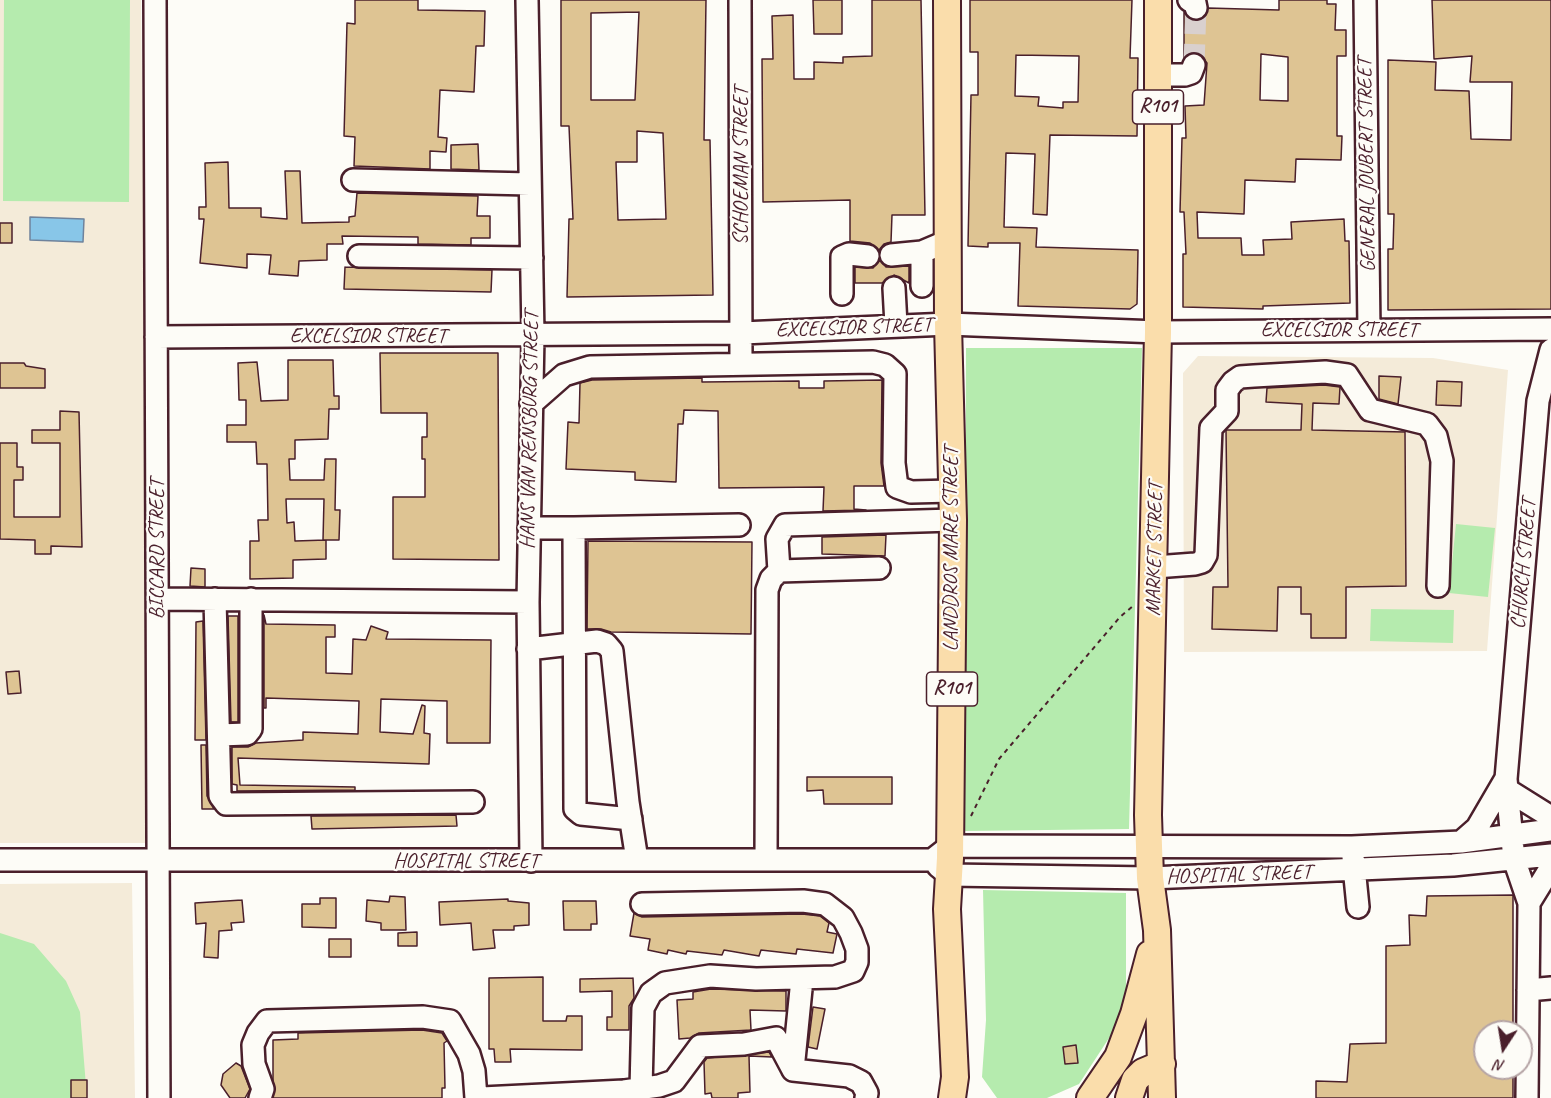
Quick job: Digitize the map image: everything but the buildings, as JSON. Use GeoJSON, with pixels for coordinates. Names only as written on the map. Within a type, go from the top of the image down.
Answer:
{"type":"FeatureCollection","features":[{"type":"Feature","properties":{"kind":"main road","name":"LANDDROS MARE STREET"},"geometry":{"type":"LineString","coordinates":[[947,0],[948,324],[953,520],[944,861],[957,1091]]}},
{"type":"Feature","properties":{"kind":"main road","name":"MARKET STREET"},"geometry":{"type":"LineString","coordinates":[[1158,0],[1158,332],[1149,846],[1150,878],[1157,930],[1162,1098]]}},
{"type":"Feature","properties":{"kind":"main road","name":"R101"},"geometry":{"type":"LineString","coordinates":[[1090,1098],[1118,1057],[1134,1014],[1157,930]]}},
{"type":"Feature","properties":{"kind":"main road"},"geometry":{"type":"LineString","coordinates":[[1129,1098],[1135,1080],[1143,1072],[1162,1064]]}},
{"type":"Feature","properties":{"kind":"street","name":"BICCARD STREET"},"geometry":{"type":"LineString","coordinates":[[155,0],[159,1098]]}},
{"type":"Feature","properties":{"kind":"street","name":"HANS VAN RENSBURG STREET"},"geometry":{"type":"LineString","coordinates":[[527,0],[533,335],[528,602],[531,861]]}},
{"type":"Feature","properties":{"kind":"street","name":"SCHOEMAN STREET"},"geometry":{"type":"LineString","coordinates":[[740,0],[741,363]]}},
{"type":"Feature","properties":{"kind":"street","name":"GENERAL JOUBERT STREET"},"geometry":{"type":"LineString","coordinates":[[1365,0],[1369,330]]}},
{"type":"Feature","properties":{"kind":"street"},"geometry":{"type":"LineString","coordinates":[[1158,75],[1185,75],[1191,73],[1194,65]]}},
{"type":"Feature","properties":{"kind":"street"},"geometry":{"type":"LineString","coordinates":[[353,180],[530,184]]}},
{"type":"Feature","properties":{"kind":"street"},"geometry":{"type":"LineString","coordinates":[[891,255],[922,252],[948,241]]}},
{"type":"Feature","properties":{"kind":"street"},"geometry":{"type":"LineString","coordinates":[[922,252],[922,286]]}},
{"type":"Feature","properties":{"kind":"street"},"geometry":{"type":"LineString","coordinates":[[842,294],[842,257],[849,254],[868,256]]}},
{"type":"Feature","properties":{"kind":"street"},"geometry":{"type":"LineString","coordinates":[[359,256],[532,258]]}},
{"type":"Feature","properties":{"kind":"street"},"geometry":{"type":"LineString","coordinates":[[894,288],[896,325]]}},
{"type":"Feature","properties":{"kind":"street","name":"EXCELSIOR STREET"},"geometry":{"type":"LineString","coordinates":[[156,337],[742,333],[948,324],[1158,332],[1551,329]]}},
{"type":"Feature","properties":{"kind":"street","name":"CHURCH STREET"},"geometry":{"type":"LineString","coordinates":[[1527,1098],[1529,903],[1514,860],[1506,784],[1538,401],[1551,350]]}},
{"type":"Feature","properties":{"kind":"street"},"geometry":{"type":"LineString","coordinates":[[531,404],[564,375],[590,367],[873,362],[894,370],[894,474],[897,487],[911,492],[951,491]]}},
{"type":"Feature","properties":{"kind":"street"},"geometry":{"type":"LineString","coordinates":[[1154,578],[1202,562],[1206,555],[1211,428],[1227,411],[1227,390],[1233,382],[1240,377],[1325,372],[1347,375],[1370,410],[1427,424],[1436,436],[1442,461],[1438,586]]}},
{"type":"Feature","properties":{"kind":"street"},"geometry":{"type":"LineString","coordinates":[[779,571],[777,539],[786,525],[953,520]]}},
{"type":"Feature","properties":{"kind":"street"},"geometry":{"type":"LineString","coordinates":[[529,528],[739,525]]}},
{"type":"Feature","properties":{"kind":"street"},"geometry":{"type":"LineString","coordinates":[[574,528],[575,809],[581,814],[631,819]]}},
{"type":"Feature","properties":{"kind":"street"},"geometry":{"type":"LineString","coordinates":[[766,860],[767,591],[771,579],[779,571],[879,568]]}},
{"type":"Feature","properties":{"kind":"street"},"geometry":{"type":"LineString","coordinates":[[158,599],[528,602]]}},
{"type":"Feature","properties":{"kind":"street"},"geometry":{"type":"LineString","coordinates":[[215,599],[220,796],[226,804],[473,802]]}},
{"type":"Feature","properties":{"kind":"street"},"geometry":{"type":"LineString","coordinates":[[219,735],[247,734],[251,729],[250,599]]}},
{"type":"Feature","properties":{"kind":"street"},"geometry":{"type":"LineString","coordinates":[[528,649],[597,641],[606,644],[612,651],[631,819],[638,860]]}},
{"type":"Feature","properties":{"kind":"street"},"geometry":{"type":"LineString","coordinates":[[1506,784],[1551,817]]}},
{"type":"Feature","properties":{"kind":"street","name":"CHURCH STREET"},"geometry":{"type":"LineString","coordinates":[[1461,842],[1477,828],[1506,784]]}},
{"type":"Feature","properties":{"kind":"street","name":"HOSPITAL STREET"},"geometry":{"type":"LineString","coordinates":[[944,861],[1149,846],[1352,847],[1461,842],[1551,830]]}},
{"type":"Feature","properties":{"kind":"street"},"geometry":{"type":"LineString","coordinates":[[1352,847],[1358,907]]}},
{"type":"Feature","properties":{"kind":"street","name":"HOSPITAL STREET"},"geometry":{"type":"LineString","coordinates":[[0,860],[944,861],[1150,878],[1354,871],[1514,860],[1551,855]]}},
{"type":"Feature","properties":{"kind":"street"},"geometry":{"type":"LineString","coordinates":[[1529,903],[1551,867]]}},
{"type":"Feature","properties":{"kind":"street"},"geometry":{"type":"LineString","coordinates":[[641,1089],[643,1008],[651,993],[665,983],[710,976],[802,979],[835,977],[853,971],[857,962],[857,949],[843,918],[825,904],[802,901],[642,904]]}},
{"type":"Feature","properties":{"kind":"street"},"geometry":{"type":"LineString","coordinates":[[793,1070],[802,979]]}},
{"type":"Feature","properties":{"kind":"street"},"geometry":{"type":"LineString","coordinates":[[1528,990],[1551,988]]}},
{"type":"Feature","properties":{"kind":"street"},"geometry":{"type":"LineString","coordinates":[[260,1098],[263,1089],[254,1064],[253,1045],[267,1021],[423,1017],[450,1021],[471,1062],[476,1098]]}},
{"type":"Feature","properties":{"kind":"street"},"geometry":{"type":"LineString","coordinates":[[482,1098],[641,1089],[674,1081],[700,1046],[744,1044],[776,1038],[793,1070]]}},
{"type":"Feature","properties":{"kind":"street"},"geometry":{"type":"LineString","coordinates":[[793,1070],[849,1076],[861,1082],[867,1093],[866,1098]]}},
{"type":"Feature","properties":{"kind":"path"},"geometry":{"type":"LineString","coordinates":[[969,820],[999,759],[1154,578]]}},
{"type":"Feature","properties":{"kind":"shaded area"},"geometry":{"type":"Polygon","coordinates":[[[0,0],[141,0],[151,843],[0,843],[0,0]]]}},
{"type":"Feature","properties":{"kind":"shaded area"},"geometry":{"type":"Polygon","coordinates":[[[1198,356],[1433,358],[1508,370],[1487,651],[1184,652],[1183,373],[1198,356]]]}},
{"type":"Feature","properties":{"kind":"shaded area"},"geometry":{"type":"Polygon","coordinates":[[[132,883],[135,1098],[0,1098],[0,884],[132,883]]]}},
{"type":"Feature","properties":{"kind":"green space"},"geometry":{"type":"Polygon","coordinates":[[[4,0],[130,0],[129,202],[3,201],[4,0]]]}},
{"type":"Feature","properties":{"kind":"green space"},"geometry":{"type":"Polygon","coordinates":[[[966,348],[1142,348],[1129,829],[965,831],[966,348]]]}},
{"type":"Feature","properties":{"kind":"green space"},"geometry":{"type":"Polygon","coordinates":[[[1456,524],[1495,528],[1488,597],[1449,593],[1456,524]]]}},
{"type":"Feature","properties":{"kind":"green space"},"geometry":{"type":"Polygon","coordinates":[[[1371,609],[1454,610],[1453,643],[1370,641],[1371,609]]]}},
{"type":"Feature","properties":{"kind":"green space"},"geometry":{"type":"Polygon","coordinates":[[[983,890],[1126,893],[1126,1012],[1079,1084],[1047,1098],[997,1098],[982,1077],[986,1020],[983,890]]]}},
{"type":"Feature","properties":{"kind":"green space"},"geometry":{"type":"Polygon","coordinates":[[[0,933],[34,944],[66,981],[80,1012],[87,1098],[0,1098],[0,933]]]}},
{"type":"Feature","properties":{"kind":"water"},"geometry":{"type":"Polygon","coordinates":[[[30,217],[84,219],[83,242],[30,240],[30,217]]]}},
{"type":"Feature","properties":{"kind":"tunnel"},"geometry":{"type":"LineString","coordinates":[[1194,65],[1196,8]]}}]}
